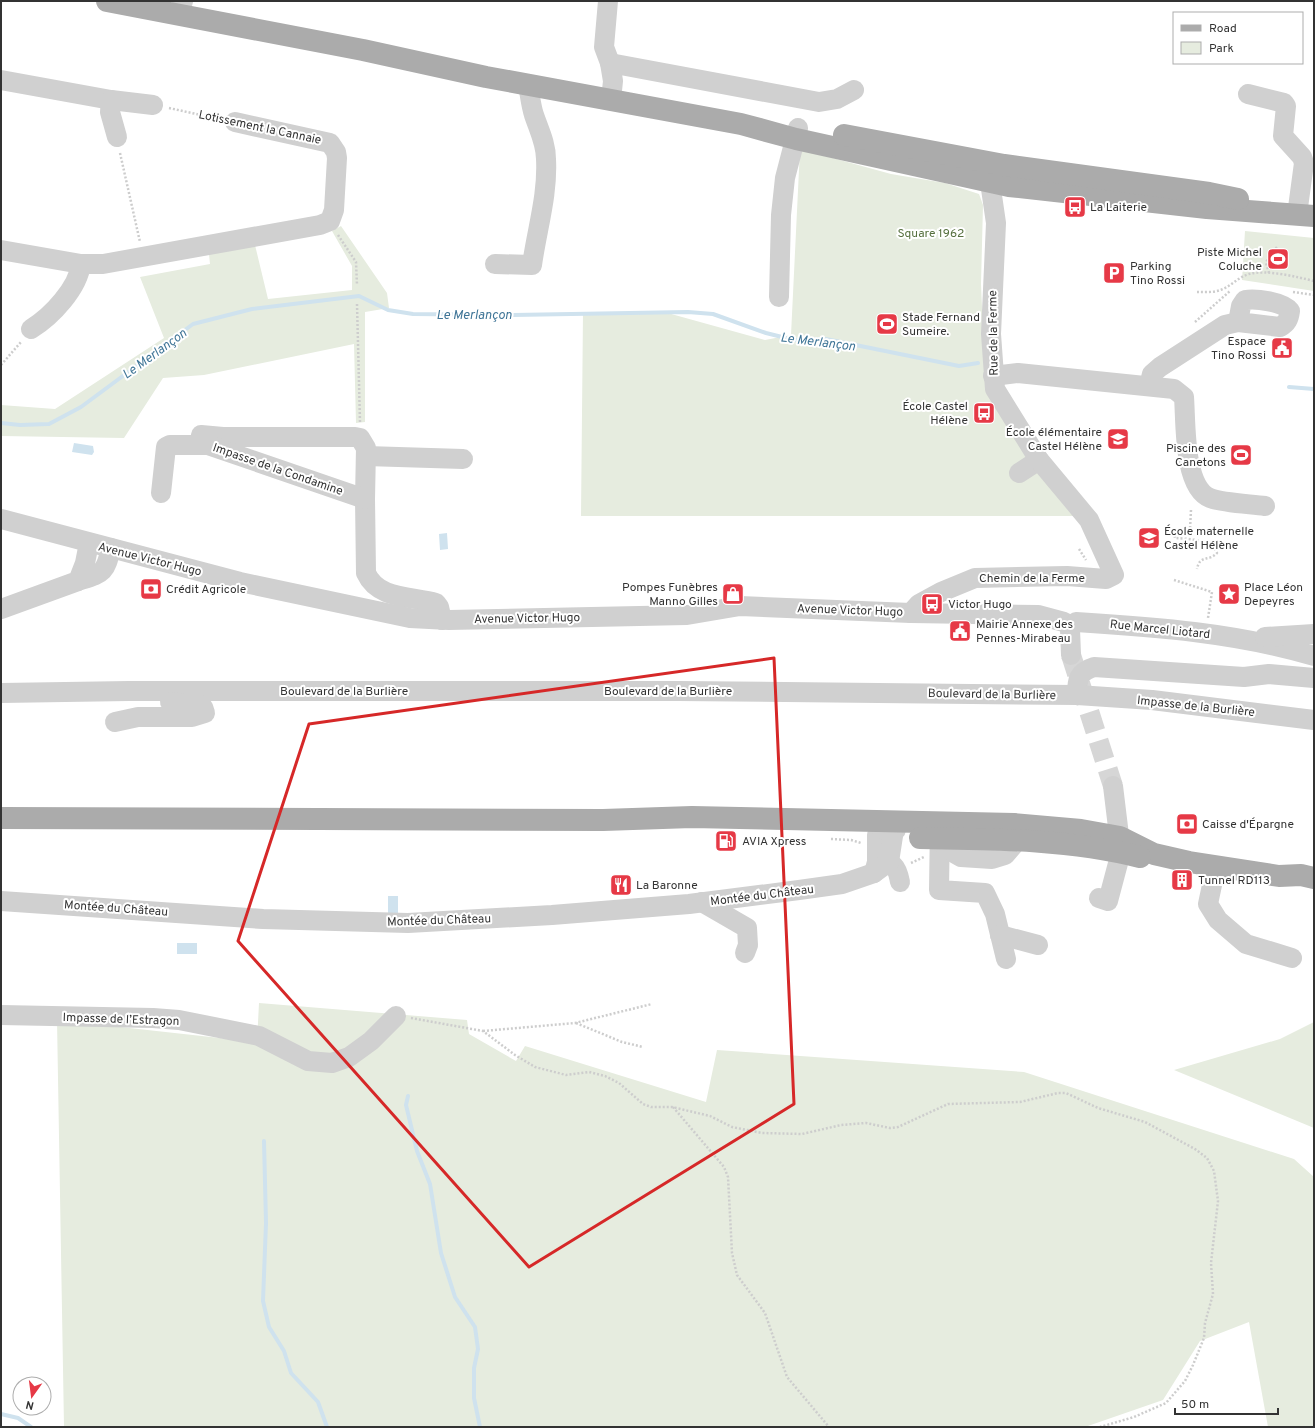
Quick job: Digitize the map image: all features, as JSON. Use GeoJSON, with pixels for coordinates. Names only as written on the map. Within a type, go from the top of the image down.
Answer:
{"type":"FeatureCollection","features":[{"type":"Feature","properties":{"kind":"main road"},"geometry":{"type":"LineString","coordinates":[[107,1],[181,8],[363,50],[528,85],[741,124],[1004,165],[1209,193],[1306,214]]}},
{"type":"Feature","properties":{"kind":"main road"},"geometry":{"type":"LineString","coordinates":[[797,133],[1000,184],[1206,208],[1306,214]]}},
{"type":"Feature","properties":{"kind":"main road"},"geometry":{"type":"LineString","coordinates":[[1,818],[603,820],[692,817],[883,852],[1014,824],[1081,830],[1120,844],[1164,857],[1215,869],[1310,881]]}},
{"type":"Feature","properties":{"kind":"main road"},"geometry":{"type":"LineString","coordinates":[[603,820],[822,832],[883,852]]}},
{"type":"Feature","properties":{"kind":"main road"},"geometry":{"type":"LineString","coordinates":[[883,852],[916,823],[937,840],[1017,841],[1063,844],[1080,840],[1120,844]]}},
{"type":"Feature","properties":{"kind":"street"},"geometry":{"type":"LineString","coordinates":[[608,1],[604,47],[610,63],[613,81],[610,100]]}},
{"type":"Feature","properties":{"kind":"street"},"geometry":{"type":"LineString","coordinates":[[610,63],[819,102],[837,99],[854,90]]}},
{"type":"Feature","properties":{"kind":"street"},"geometry":{"type":"LineString","coordinates":[[1,80],[111,100],[153,105]]}},
{"type":"Feature","properties":{"kind":"street"},"geometry":{"type":"LineString","coordinates":[[494,264],[532,265],[544,207],[546,159],[544,139],[533,114],[528,85]]}},
{"type":"Feature","properties":{"kind":"street"},"geometry":{"type":"LineString","coordinates":[[1248,94],[1284,103],[1286,106],[1283,136],[1302,157],[1304,163],[1306,214]]}},
{"type":"Feature","properties":{"kind":"street"},"geometry":{"type":"LineString","coordinates":[[111,100],[110,112],[117,137]]}},
{"type":"Feature","properties":{"kind":"street","name":"Lotissement la Cannaie"},"geometry":{"type":"LineString","coordinates":[[235,122],[330,143],[336,152],[337,158],[334,210],[330,221]]}},
{"type":"Feature","properties":{"kind":"street"},"geometry":{"type":"LineString","coordinates":[[779,297],[781,215],[785,178],[797,133]]}},
{"type":"Feature","properties":{"kind":"street"},"geometry":{"type":"LineString","coordinates":[[1000,184],[1004,165]]}},
{"type":"Feature","properties":{"kind":"street","name":"Rue de la Ferme"},"geometry":{"type":"LineString","coordinates":[[1000,184],[996,223],[991,334],[995,389],[1039,460],[1089,520],[1114,575]]}},
{"type":"Feature","properties":{"kind":"street"},"geometry":{"type":"LineString","coordinates":[[1,250],[81,264],[102,264],[143,258],[320,225],[330,221]]}},
{"type":"Feature","properties":{"kind":"street"},"geometry":{"type":"LineString","coordinates":[[32,329],[49,316],[74,286],[80,274],[81,264]]}},
{"type":"Feature","properties":{"kind":"street"},"geometry":{"type":"LineString","coordinates":[[1149,386],[1152,374],[1160,367],[1225,325],[1238,322]]}},
{"type":"Feature","properties":{"kind":"street"},"geometry":{"type":"LineString","coordinates":[[993,376],[1018,373],[1174,389],[1184,397],[1190,472],[1194,482],[1205,496],[1211,499],[1265,506]]}},
{"type":"Feature","properties":{"kind":"street"},"geometry":{"type":"LineString","coordinates":[[201,435],[363,447],[463,459]]}},
{"type":"Feature","properties":{"kind":"street","name":"Impasse de la Condamine"},"geometry":{"type":"LineString","coordinates":[[161,494],[166,447],[170,445],[208,445],[364,499]]}},
{"type":"Feature","properties":{"kind":"street"},"geometry":{"type":"LineString","coordinates":[[363,447],[366,573],[368,578],[376,587],[387,593],[436,603],[440,607],[442,620]]}},
{"type":"Feature","properties":{"kind":"street"},"geometry":{"type":"LineString","coordinates":[[1019,473],[1039,460]]}},
{"type":"Feature","properties":{"kind":"street","name":"Avenue Victor Hugo"},"geometry":{"type":"LineString","coordinates":[[1,519],[240,582],[410,618],[442,620],[687,615],[740,606],[911,613],[1038,615],[1070,624]]}},
{"type":"Feature","properties":{"kind":"street"},"geometry":{"type":"LineString","coordinates":[[78,581],[85,563],[89,543]]}},
{"type":"Feature","properties":{"kind":"street"},"geometry":{"type":"LineString","coordinates":[[1,609],[97,575],[107,567],[111,548]]}},
{"type":"Feature","properties":{"kind":"street","name":"Chemin de la Ferme"},"geometry":{"type":"LineString","coordinates":[[911,613],[919,604],[941,592],[975,578],[1066,576],[1106,579],[1114,575]]}},
{"type":"Feature","properties":{"kind":"street"},"geometry":{"type":"LineString","coordinates":[[1070,624],[1072,655]]}},
{"type":"Feature","properties":{"kind":"street","name":"Rue Marcel Liotard"},"geometry":{"type":"LineString","coordinates":[[1070,624],[1144,626],[1244,638]]}},
{"type":"Feature","properties":{"kind":"street"},"geometry":{"type":"LineString","coordinates":[[1244,638],[1314,634]]}},
{"type":"Feature","properties":{"kind":"street"},"geometry":{"type":"LineString","coordinates":[[1244,638],[1314,656]]}},
{"type":"Feature","properties":{"kind":"street"},"geometry":{"type":"LineString","coordinates":[[1244,638],[1255,646],[1314,667]]}},
{"type":"Feature","properties":{"kind":"street"},"geometry":{"type":"LineString","coordinates":[[1077,695],[1077,680],[1080,674],[1085,670],[1094,667],[1244,677],[1269,674],[1314,678]]}},
{"type":"Feature","properties":{"kind":"street"},"geometry":{"type":"LineString","coordinates":[[115,722],[138,718],[192,717],[205,713],[203,706],[199,705],[172,702],[159,704],[130,700],[129,691]]}},
{"type":"Feature","properties":{"kind":"street","name":"Boulevard de la Burlière"},"geometry":{"type":"LineString","coordinates":[[1,693],[129,691],[686,691],[1077,695]]}},
{"type":"Feature","properties":{"kind":"street","name":"Impasse de la Burlière"},"geometry":{"type":"LineString","coordinates":[[1077,695],[1152,700],[1314,720]]}},
{"type":"Feature","properties":{"kind":"street"},"geometry":{"type":"LineString","coordinates":[[1099,898],[1108,901],[1120,844],[1113,786]]}},
{"type":"Feature","properties":{"kind":"street"},"geometry":{"type":"LineString","coordinates":[[937,840],[939,890],[985,893],[996,914],[1006,959]]}},
{"type":"Feature","properties":{"kind":"street"},"geometry":{"type":"LineString","coordinates":[[1120,844],[1310,881]]}},
{"type":"Feature","properties":{"kind":"street","name":"Montée du Château"},"geometry":{"type":"LineString","coordinates":[[1,901],[263,919],[408,923],[552,916],[702,902],[842,884],[883,852]]}},
{"type":"Feature","properties":{"kind":"street"},"geometry":{"type":"LineString","coordinates":[[1215,869],[1208,904],[1218,920],[1246,944],[1292,958]]}},
{"type":"Feature","properties":{"kind":"street"},"geometry":{"type":"LineString","coordinates":[[702,902],[747,928],[748,945],[745,954]]}},
{"type":"Feature","properties":{"kind":"street"},"geometry":{"type":"LineString","coordinates":[[1000,935],[1038,945]]}},
{"type":"Feature","properties":{"kind":"street","name":"Impasse de l’Estragon"},"geometry":{"type":"LineString","coordinates":[[1,1015],[153,1018],[180,1020],[258,1036],[308,1061],[332,1063],[349,1057],[371,1041],[396,1016]]}},
{"type":"Feature","properties":{"kind":"path","name":"Lotissement la Cannaie"},"geometry":{"type":"LineString","coordinates":[[153,105],[235,122]]}},
{"type":"Feature","properties":{"kind":"path"},"geometry":{"type":"LineString","coordinates":[[117,137],[143,258]]}},
{"type":"Feature","properties":{"kind":"path"},"geometry":{"type":"LineString","coordinates":[[330,221],[356,262],[357,285]]}},
{"type":"Feature","properties":{"kind":"path"},"geometry":{"type":"LineString","coordinates":[[1269,274],[1266,270],[1266,263],[1269,256],[1278,246]]}},
{"type":"Feature","properties":{"kind":"path"},"geometry":{"type":"LineString","coordinates":[[1197,292],[1213,292],[1224,289],[1237,279],[1250,274],[1281,274],[1314,281]]}},
{"type":"Feature","properties":{"kind":"path"},"geometry":{"type":"LineString","coordinates":[[356,304],[363,447]]}},
{"type":"Feature","properties":{"kind":"path"},"geometry":{"type":"LineString","coordinates":[[1,365],[32,329]]}},
{"type":"Feature","properties":{"kind":"path"},"geometry":{"type":"LineString","coordinates":[[1191,510],[1190,529],[1185,534],[1174,533],[1175,538],[1204,542],[1215,550],[1217,554],[1202,559],[1198,562],[1197,569]]}},
{"type":"Feature","properties":{"kind":"path"},"geometry":{"type":"LineString","coordinates":[[1079,549],[1089,565]]}},
{"type":"Feature","properties":{"kind":"path"},"geometry":{"type":"LineString","coordinates":[[1174,580],[1212,592],[1208,621]]}},
{"type":"Feature","properties":{"kind":"path"},"geometry":{"type":"LineString","coordinates":[[822,832],[826,838],[860,842],[883,852],[937,840]]}},
{"type":"Feature","properties":{"kind":"path"},"geometry":{"type":"LineString","coordinates":[[396,1016],[483,1031],[575,1023],[652,1004]]}},
{"type":"Feature","properties":{"kind":"path"},"geometry":{"type":"LineString","coordinates":[[575,1023],[622,1042],[644,1047]]}},
{"type":"Feature","properties":{"kind":"path"},"geometry":{"type":"LineString","coordinates":[[483,1031],[515,1055],[535,1067],[566,1075],[589,1072],[605,1076],[619,1083],[644,1104],[651,1107],[672,1107],[710,1116],[732,1127],[762,1133],[802,1134],[841,1125],[866,1123],[890,1128],[898,1127],[948,1104],[1020,1102],[1058,1093],[1066,1093],[1098,1108],[1145,1122],[1195,1148],[1207,1158],[1214,1171],[1218,1201],[1211,1263],[1213,1294],[1205,1323],[1204,1338],[1185,1381],[1166,1403],[1134,1417],[1100,1427]]}},
{"type":"Feature","properties":{"kind":"path"},"geometry":{"type":"LineString","coordinates":[[672,1107],[724,1167],[728,1177],[732,1253],[737,1275],[765,1313],[787,1377],[829,1427]]}},
{"type":"Feature","properties":{"kind":"highlighted area"},"geometry":{"type":"Polygon","coordinates":[[[774,658],[794,1104],[529,1267],[238,941],[309,724],[774,658]]]}},
{"type":"Feature","properties":{"kind":"green space","name":"Stade Fernand Sumeire."},"geometry":{"type":"Polygon","coordinates":[[[800,149],[891,174],[945,183],[979,194],[983,205],[981,284],[985,377],[1078,516],[581,516],[583,312],[664,312],[765,340],[791,335],[800,149]]]}},
{"type":"Feature","properties":{"kind":"green space"},"geometry":{"type":"Polygon","coordinates":[[[341,226],[387,293],[389,308],[365,312],[365,422],[356,423],[354,344],[204,375],[163,378],[124,438],[1,436],[1,405],[55,409],[164,338],[140,277],[210,264],[209,254],[255,245],[268,299],[352,290],[352,266],[332,231],[341,226]]]}},
{"type":"Feature","properties":{"kind":"green space","name":"Piste Michel Coluche"},"geometry":{"type":"Polygon","coordinates":[[[1245,231],[1314,238],[1314,291],[1242,280],[1245,231]]]}},
{"type":"Feature","properties":{"kind":"green space"},"geometry":{"type":"Polygon","coordinates":[[[259,1003],[467,1020],[469,1034],[516,1061],[525,1046],[706,1102],[717,1050],[1024,1072],[1294,1159],[1314,1177],[1314,1427],[1268,1427],[1249,1322],[1200,1341],[1163,1400],[1085,1427],[64,1427],[57,1020],[257,1042],[259,1003]]]}},
{"type":"Feature","properties":{"kind":"green space"},"geometry":{"type":"Polygon","coordinates":[[[1314,1022],[1314,1128],[1174,1070],[1280,1039],[1314,1022]]]}},
{"type":"Feature","properties":{"kind":"water"},"geometry":{"type":"Polygon","coordinates":[[[74,443],[93,446],[94,452],[92,455],[72,452],[74,443]]]}},
{"type":"Feature","properties":{"kind":"water"},"geometry":{"type":"Polygon","coordinates":[[[447,533],[448,549],[440,550],[439,534],[447,533]]]}},
{"type":"Feature","properties":{"kind":"water"},"geometry":{"type":"Polygon","coordinates":[[[388,896],[398,896],[398,913],[388,916],[388,896]]]}},
{"type":"Feature","properties":{"kind":"water"},"geometry":{"type":"Polygon","coordinates":[[[177,943],[197,943],[197,954],[177,954],[177,943]]]}},
{"type":"Feature","properties":{"kind":"waterway","name":"Le Merlançon"},"geometry":{"type":"LineString","coordinates":[[1,423],[20,425],[49,424],[81,407],[193,324],[252,309],[359,296],[388,310],[413,314],[513,315],[688,312],[713,314],[766,333],[794,340],[826,339],[959,366],[978,363]]}},
{"type":"Feature","properties":{"kind":"waterway","name":"Le Merlançon"},"geometry":{"type":"LineString","coordinates":[[1289,387],[1314,389]]}},
{"type":"Feature","properties":{"kind":"waterway"},"geometry":{"type":"LineString","coordinates":[[408,1096],[406,1105],[417,1151],[430,1184],[441,1253],[455,1297],[475,1327],[478,1349],[474,1368],[474,1398],[480,1427]]}},
{"type":"Feature","properties":{"kind":"waterway"},"geometry":{"type":"LineString","coordinates":[[264,1141],[266,1223],[263,1301],[269,1327],[284,1351],[291,1373],[318,1402],[327,1427]]}},
{"type":"Feature","properties":{"kind":"waterway"},"geometry":{"type":"LineString","coordinates":[[1,1414],[18,1418],[31,1427]]}},
{"type":"Feature","properties":{"kind":"tunnel"},"geometry":{"type":"LineString","coordinates":[[1071,655],[1113,786]]}},
{"type":"Feature","properties":{"kind":"place","name":"La Laiterie"},"geometry":{"type":"Point","coordinates":[1075,207]}},
{"type":"Feature","properties":{"kind":"place","name":"Piste Michel Coluche"},"geometry":{"type":"Point","coordinates":[1278,259]}},
{"type":"Feature","properties":{"kind":"place","name":"Parking Tino Rossi"},"geometry":{"type":"Point","coordinates":[1114,273]}},
{"type":"Feature","properties":{"kind":"place","name":"Stade Fernand Sumeire."},"geometry":{"type":"Point","coordinates":[887,324]}},
{"type":"Feature","properties":{"kind":"place","name":"Espace Tino Rossi"},"geometry":{"type":"Point","coordinates":[1282,348]}},
{"type":"Feature","properties":{"kind":"place","name":"École Castel Hélène"},"geometry":{"type":"Point","coordinates":[984,413]}},
{"type":"Feature","properties":{"kind":"place","name":"École élémentaire Castel Hélène"},"geometry":{"type":"Point","coordinates":[1118,439]}},
{"type":"Feature","properties":{"kind":"place","name":"Piscine des Canetons"},"geometry":{"type":"Point","coordinates":[1241,455]}},
{"type":"Feature","properties":{"kind":"place","name":"École maternelle Castel Hélène"},"geometry":{"type":"Point","coordinates":[1149,538]}},
{"type":"Feature","properties":{"kind":"place","name":"Crédit Agricole"},"geometry":{"type":"Point","coordinates":[151,589]}},
{"type":"Feature","properties":{"kind":"place","name":"Pompes Funèbres Manno Gilles"},"geometry":{"type":"Point","coordinates":[733,594]}},
{"type":"Feature","properties":{"kind":"place","name":"Place Léon Depeyres"},"geometry":{"type":"Point","coordinates":[1229,594]}},
{"type":"Feature","properties":{"kind":"place","name":"Victor Hugo"},"geometry":{"type":"Point","coordinates":[932,604]}},
{"type":"Feature","properties":{"kind":"place","name":"Mairie Annexe des Pennes-Mirabeau"},"geometry":{"type":"Point","coordinates":[960,631]}},
{"type":"Feature","properties":{"kind":"place","name":"Caisse d'Épargne"},"geometry":{"type":"Point","coordinates":[1187,824]}},
{"type":"Feature","properties":{"kind":"place","name":"AVIA Xpress"},"geometry":{"type":"Point","coordinates":[726,841]}},
{"type":"Feature","properties":{"kind":"place","name":"Tunnel RD113"},"geometry":{"type":"Point","coordinates":[1182,880]}},
{"type":"Feature","properties":{"kind":"place","name":"La Baronne"},"geometry":{"type":"Point","coordinates":[621,885]}},
{"type":"Feature","properties":{"kind":"park label","name":"Square 1962"},"geometry":{"type":"Point","coordinates":[931,233]}}]}
